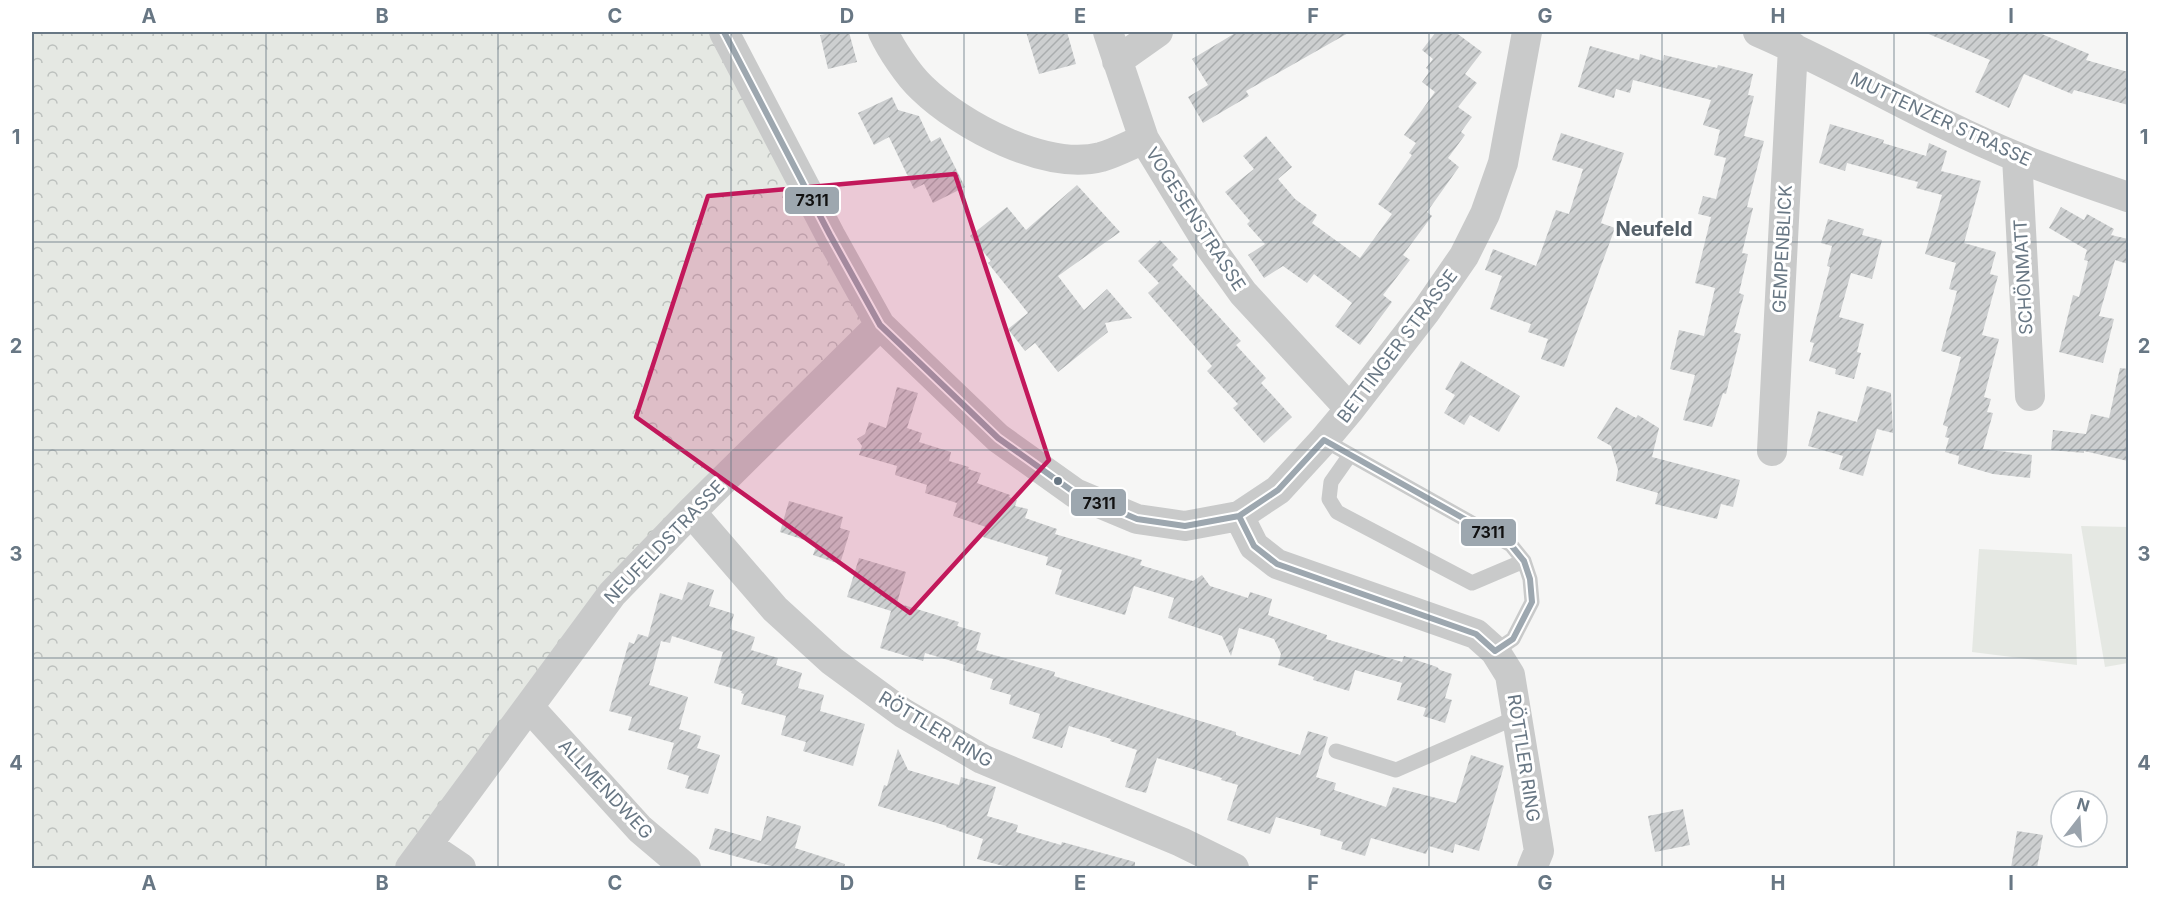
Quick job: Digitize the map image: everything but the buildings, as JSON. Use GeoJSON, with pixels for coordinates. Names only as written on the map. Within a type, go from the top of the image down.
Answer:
{"type":"FeatureCollection","features":[{"type":"Feature","properties":{"kind":"street","name":"BETTINGER STRASSE"},"geometry":{"type":"LineString","coordinates":[[724,32],[830,235],[880,325],[998,438],[1075,493],[1137,519],[1185,526],[1239,516],[1278,490],[1350,409],[1426,311],[1464,256],[1485,214],[1503,163],[1527,32]]}},
{"type":"Feature","properties":{"kind":"street"},"geometry":{"type":"LineString","coordinates":[[883,32],[921,88],[983,132],[1018,147],[1036,154],[1071,158],[1101,157],[1143,139]]}},
{"type":"Feature","properties":{"kind":"street","name":"VOGESENSTRASSE"},"geometry":{"type":"LineString","coordinates":[[1108,32],[1143,139],[1210,247],[1243,293],[1350,409]]}},
{"type":"Feature","properties":{"kind":"street"},"geometry":{"type":"LineString","coordinates":[[1117,61],[1158,32]]}},
{"type":"Feature","properties":{"kind":"street","name":"MUTTENZER STRASSE"},"geometry":{"type":"LineString","coordinates":[[1758,32],[2017,157],[2128,197]]}},
{"type":"Feature","properties":{"kind":"street","name":"GEMPENBLICK"},"geometry":{"type":"LineString","coordinates":[[1772,451],[1793,47]]}},
{"type":"Feature","properties":{"kind":"street","name":"SCHÖNMATT"},"geometry":{"type":"LineString","coordinates":[[2017,157],[2030,396]]}},
{"type":"Feature","properties":{"kind":"street","name":"NEUFELDSTRASSE"},"geometry":{"type":"LineString","coordinates":[[410,868],[612,594],[691,512],[880,325]]}},
{"type":"Feature","properties":{"kind":"street","name":"RÖTTLER RING"},"geometry":{"type":"LineString","coordinates":[[691,512],[775,609],[832,661],[903,713],[982,759],[1181,842],[1234,868]]}},
{"type":"Feature","properties":{"kind":"street","name":"RÖTTLER RING"},"geometry":{"type":"LineString","coordinates":[[1239,516],[1254,546],[1277,564],[1476,634],[1495,651],[1510,675],[1539,851],[1532,868]]}},
{"type":"Feature","properties":{"kind":"street","name":"ALLMENDWEG"},"geometry":{"type":"LineString","coordinates":[[529,707],[640,829],[686,868]]}},
{"type":"Feature","properties":{"kind":"street"},"geometry":{"type":"LineString","coordinates":[[428,845],[461,868]]}},
{"type":"Feature","properties":{"kind":"lane"},"geometry":{"type":"LineString","coordinates":[[1324,440],[1511,544],[1524,561],[1530,579],[1532,602],[1513,639],[1495,651]]}},
{"type":"Feature","properties":{"kind":"lane"},"geometry":{"type":"LineString","coordinates":[[1350,455],[1331,482],[1329,499],[1337,512],[1472,583],[1524,561]]}},
{"type":"Feature","properties":{"kind":"lane"},"geometry":{"type":"LineString","coordinates":[[1336,751],[1396,770],[1517,717]]}},
{"type":"Feature","properties":{"kind":"highlighted area"},"geometry":{"type":"Polygon","coordinates":[[[955,174],[1049,460],[910,613],[636,417],[708,196],[955,174]]]}},
{"type":"Feature","properties":{"kind":"green space"},"geometry":{"type":"Polygon","coordinates":[[[32,32],[724,32],[880,325],[691,512],[410,868],[32,868],[32,32]]]}},
{"type":"Feature","properties":{"kind":"green space"},"geometry":{"type":"Polygon","coordinates":[[[2081,526],[2128,527],[2128,663],[2105,667],[2081,526]]]}},
{"type":"Feature","properties":{"kind":"green space"},"geometry":{"type":"Polygon","coordinates":[[[1979,549],[2072,554],[2077,665],[1972,652],[1979,549]]]}},
{"type":"Feature","properties":{"kind":"transit line","name":"7311"},"geometry":{"type":"LineString","coordinates":[[724,32],[830,235],[880,325],[998,438],[1075,493],[1137,519],[1185,526],[1239,516]]}},
{"type":"Feature","properties":{"kind":"transit line","name":"7311"},"geometry":{"type":"LineString","coordinates":[[1324,440],[1511,545],[1524,561],[1530,579],[1532,602],[1513,639],[1495,651],[1476,634],[1277,564],[1254,546],[1239,516],[1278,490],[1324,440]]}},
{"type":"Feature","properties":{"kind":"district","name":"Neufeld"},"geometry":{"type":"Point","coordinates":[1654,229]}}]}
